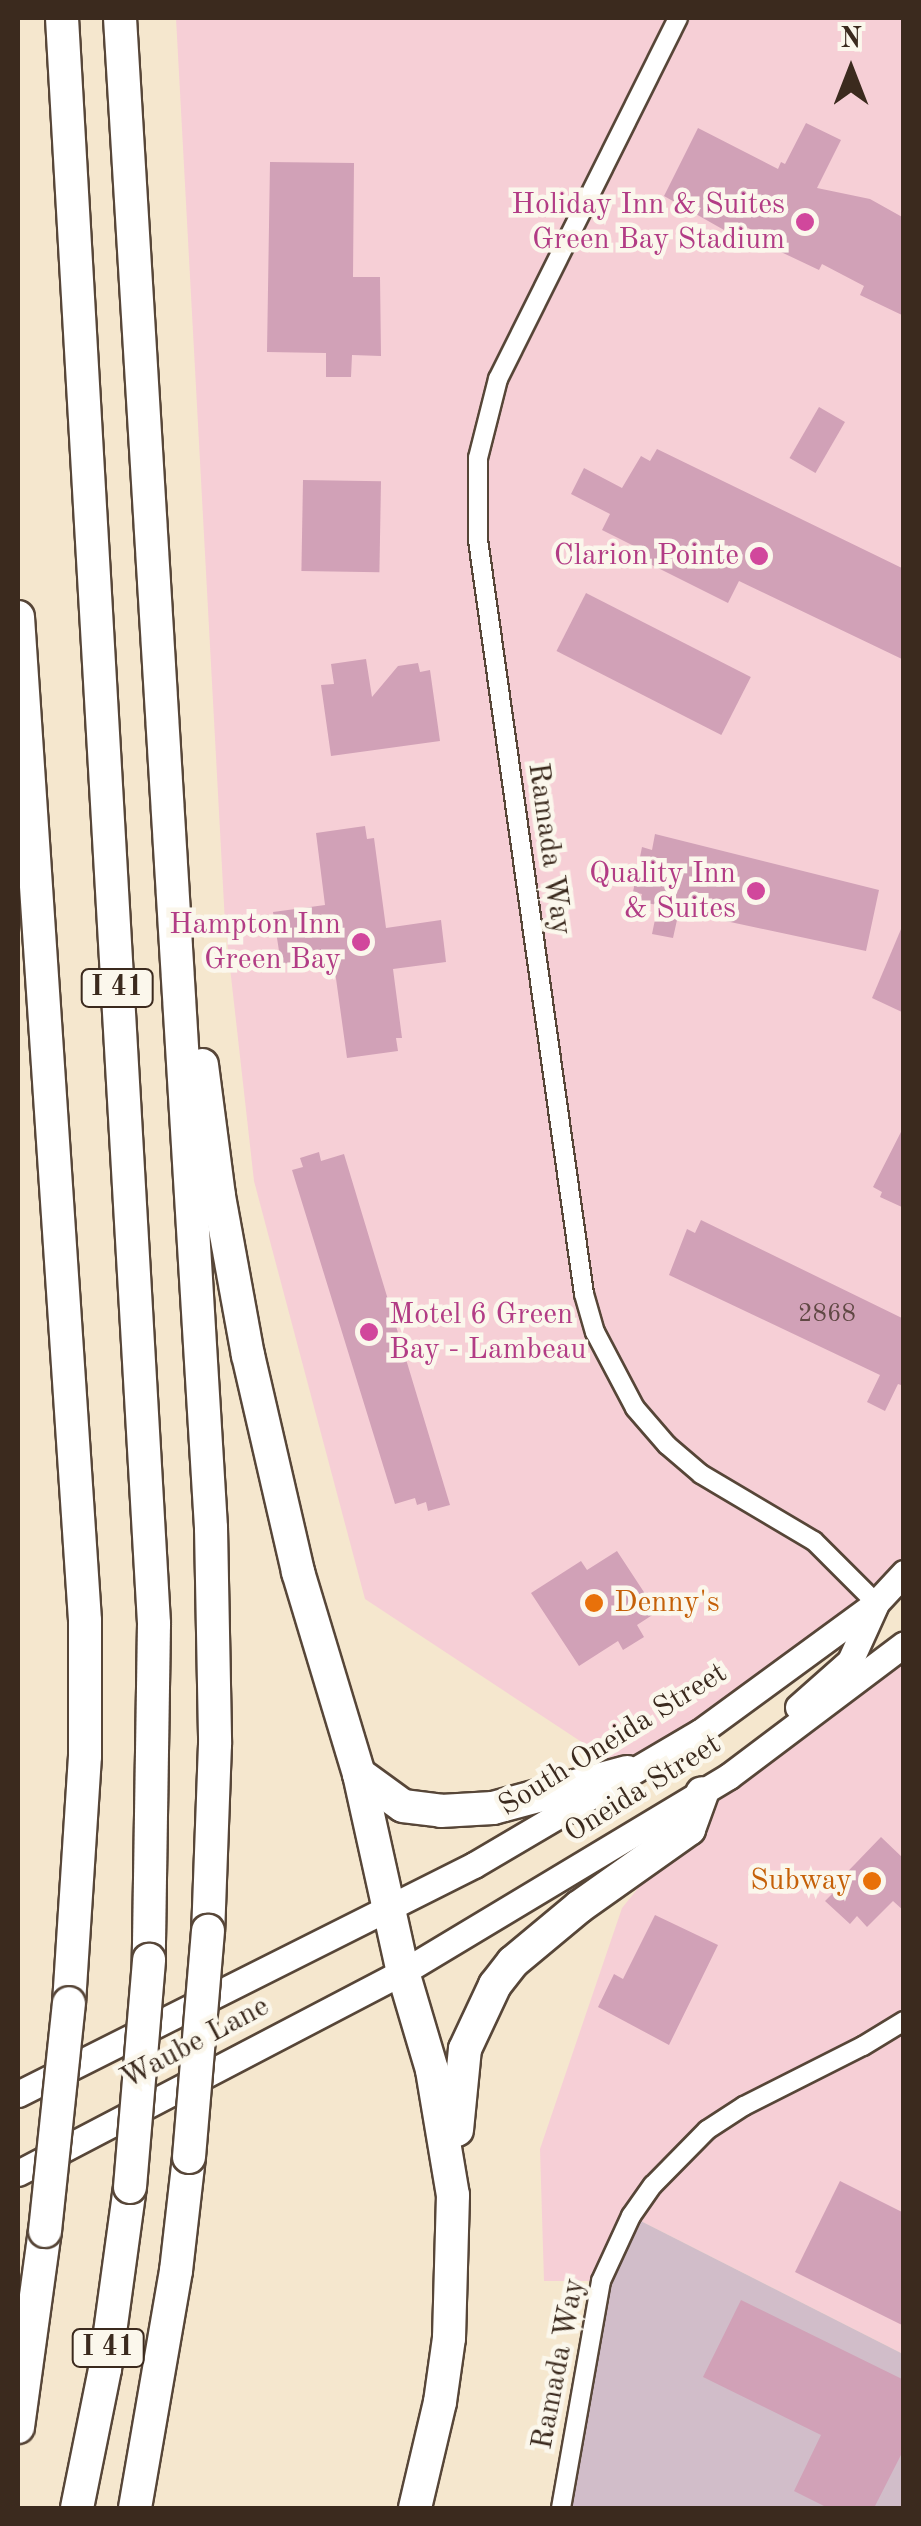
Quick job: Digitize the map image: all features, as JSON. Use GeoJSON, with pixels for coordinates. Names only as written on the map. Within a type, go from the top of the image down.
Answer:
{"type":"FeatureCollection","features":[{"type":"Feature","properties":{"kind":"highway","name":"I 41"},"geometry":{"type":"LineString","coordinates":[[62,18],[154,1624],[149,1960],[130,2187],[106,2370],[78,2508]]}},
{"type":"Feature","properties":{"kind":"highway"},"geometry":{"type":"LineString","coordinates":[[120,18],[211,1528],[215,1744],[208,1931],[189,2156],[176,2271],[136,2508]]}},
{"type":"Feature","properties":{"kind":"highway","name":"I 41"},"geometry":{"type":"LineString","coordinates":[[18,617],[85,1621],[85,1756],[69,2003],[45,2231],[18,2427]]}},
{"type":"Feature","properties":{"kind":"highway"},"geometry":{"type":"LineString","coordinates":[[166,744],[182,789],[202,1069],[248,1356],[298,1572],[359,1774],[392,1906],[403,1972],[432,2070],[453,2194]]}},
{"type":"Feature","properties":{"kind":"highway"},"geometry":{"type":"LineString","coordinates":[[359,1774],[403,1806],[441,1811],[493,1808],[626,1772]]}},
{"type":"Feature","properties":{"kind":"highway"},"geometry":{"type":"LineString","coordinates":[[415,2508],[440,2402],[449,2338],[458,2084],[466,2049],[495,1985],[513,1962],[580,1906],[689,1829],[702,1794]]}},
{"type":"Feature","properties":{"kind":"street","name":"Ramada Way"},"geometry":{"type":"LineString","coordinates":[[678,18],[498,379],[478,458],[478,540],[584,1294],[595,1332],[635,1408],[667,1445],[701,1474],[806,1535],[876,1603]]}},
{"type":"Feature","properties":{"kind":"street","name":"South Oneida Street"},"geometry":{"type":"LineString","coordinates":[[392,1906],[474,1865],[626,1772],[700,1732],[876,1603],[904,1574]]}},
{"type":"Feature","properties":{"kind":"street"},"geometry":{"type":"LineString","coordinates":[[702,1794],[740,1748],[813,1696],[850,1661],[876,1603]]}},
{"type":"Feature","properties":{"kind":"street","name":"Oneida Street"},"geometry":{"type":"LineString","coordinates":[[403,1972],[702,1794],[845,1692],[904,1644]]}},
{"type":"Feature","properties":{"kind":"street","name":"Waube Lane"},"geometry":{"type":"LineString","coordinates":[[18,2094],[392,1906]]}},
{"type":"Feature","properties":{"kind":"street","name":"Waube Lane"},"geometry":{"type":"LineString","coordinates":[[18,2173],[403,1972]]}},
{"type":"Feature","properties":{"kind":"street","name":"Ramada Way"},"geometry":{"type":"LineString","coordinates":[[560,2508],[601,2281],[631,2216],[653,2184],[707,2130],[904,2020]]}},
{"type":"Feature","properties":{"kind":"shaded area"},"geometry":{"type":"Polygon","coordinates":[[[176,18],[903,18],[903,1573],[627,1772],[365,1599],[254,1181],[225,923],[176,18]]]}},
{"type":"Feature","properties":{"kind":"shaded area"},"geometry":{"type":"Polygon","coordinates":[[[903,1644],[903,2354],[631,2216],[601,2281],[544,2281],[540,2149],[622,1908],[729,1776],[903,1644]]]}},
{"type":"Feature","properties":{"kind":"shaded area"},"geometry":{"type":"Polygon","coordinates":[[[631,2216],[903,2354],[903,2508],[561,2508],[590,2324],[631,2216]]]}},
{"type":"Feature","properties":{"kind":"building","name":"Holiday Inn & Suites Green Bay Stadium"},"geometry":{"type":"Polygon","coordinates":[[[806,123],[841,140],[817,188],[870,199],[904,218],[904,316],[860,295],[864,286],[822,264],[819,270],[781,252],[784,246],[742,225],[738,233],[726,226],[724,230],[664,196],[698,128],[778,169],[781,162],[785,164],[806,123]]]}},
{"type":"Feature","properties":{"kind":"building"},"geometry":{"type":"Polygon","coordinates":[[[270,162],[354,163],[353,277],[380,277],[381,356],[352,355],[351,377],[326,377],[326,353],[267,352],[270,162]]]}},
{"type":"Feature","properties":{"kind":"building"},"geometry":{"type":"Polygon","coordinates":[[[819,407],[845,422],[815,473],[790,458],[819,407]]]}},
{"type":"Feature","properties":{"kind":"building","name":"Clarion Pointe"},"geometry":{"type":"Polygon","coordinates":[[[657,449],[904,569],[904,660],[739,581],[728,603],[640,559],[644,551],[602,530],[610,514],[571,494],[584,468],[622,488],[641,456],[650,461],[657,449]]]}},
{"type":"Feature","properties":{"kind":"building"},"geometry":{"type":"Polygon","coordinates":[[[303,480],[381,481],[379,572],[301,571],[303,480]]]}},
{"type":"Feature","properties":{"kind":"building"},"geometry":{"type":"Polygon","coordinates":[[[586,593],[751,677],[721,735],[556,651],[586,593]]]}},
{"type":"Feature","properties":{"kind":"building"},"geometry":{"type":"Polygon","coordinates":[[[366,659],[372,697],[398,666],[418,663],[420,672],[430,670],[440,741],[331,756],[321,685],[334,684],[331,664],[366,659]]]}},
{"type":"Feature","properties":{"kind":"building","name":"Hampton Inn Green Bay"},"geometry":{"type":"Polygon","coordinates":[[[365,826],[367,839],[374,838],[386,928],[441,920],[446,962],[393,969],[402,1038],[396,1038],[398,1051],[347,1058],[333,957],[281,964],[273,912],[325,905],[316,833],[365,826]]]}},
{"type":"Feature","properties":{"kind":"building","name":"Quality Inn & Suites"},"geometry":{"type":"Polygon","coordinates":[[[655,834],[879,890],[866,951],[679,911],[673,938],[652,934],[658,905],[640,902],[642,894],[633,892],[642,847],[652,850],[655,834]]]}},
{"type":"Feature","properties":{"kind":"building"},"geometry":{"type":"Polygon","coordinates":[[[904,922],[904,1013],[872,998],[904,922]]]}},
{"type":"Feature","properties":{"kind":"building"},"geometry":{"type":"Polygon","coordinates":[[[904,1126],[904,1208],[880,1197],[882,1192],[873,1187],[904,1126]]]}},
{"type":"Feature","properties":{"kind":"building"},"geometry":{"type":"Polygon","coordinates":[[[319,1152],[321,1161],[344,1154],[450,1505],[428,1511],[426,1502],[417,1505],[415,1498],[395,1504],[292,1170],[303,1167],[300,1158],[319,1152]]]}},
{"type":"Feature","properties":{"kind":"building"},"geometry":{"type":"Polygon","coordinates":[[[701,1220],[904,1319],[904,1386],[898,1384],[885,1411],[867,1402],[880,1375],[669,1275],[687,1229],[695,1233],[701,1220]]]}},
{"type":"Feature","properties":{"kind":"building","name":"Denny's"},"geometry":{"type":"Polygon","coordinates":[[[617,1551],[657,1612],[637,1625],[644,1637],[623,1650],[618,1641],[579,1666],[531,1593],[581,1561],[587,1570],[617,1551]]]}},
{"type":"Feature","properties":{"kind":"building"},"geometry":{"type":"Polygon","coordinates":[[[881,1837],[904,1859],[904,1911],[893,1901],[867,1927],[857,1916],[850,1924],[825,1901],[832,1894],[829,1891],[881,1837]]]}},
{"type":"Feature","properties":{"kind":"building"},"geometry":{"type":"Polygon","coordinates":[[[655,1915],[718,1945],[669,2045],[598,2007],[614,1974],[623,1979],[655,1915]]]}},
{"type":"Feature","properties":{"kind":"building"},"geometry":{"type":"Polygon","coordinates":[[[840,2181],[904,2213],[904,2326],[795,2272],[840,2181]]]}},
{"type":"Feature","properties":{"kind":"building"},"geometry":{"type":"Polygon","coordinates":[[[741,2300],[904,2380],[904,2449],[874,2508],[828,2508],[794,2491],[821,2435],[703,2377],[741,2300]]]}},
{"type":"Feature","properties":{"kind":"place","name":"Holiday Inn & Suites Green Bay Stadium"},"geometry":{"type":"Point","coordinates":[805,222]}},
{"type":"Feature","properties":{"kind":"place","name":"Clarion Pointe"},"geometry":{"type":"Point","coordinates":[759,556]}},
{"type":"Feature","properties":{"kind":"place","name":"Quality Inn & Suites"},"geometry":{"type":"Point","coordinates":[756,891]}},
{"type":"Feature","properties":{"kind":"place","name":"Hampton Inn Green Bay"},"geometry":{"type":"Point","coordinates":[361,942]}},
{"type":"Feature","properties":{"kind":"place","name":"Motel 6 Green Bay - Lambeau"},"geometry":{"type":"Point","coordinates":[369,1332]}},
{"type":"Feature","properties":{"kind":"place","name":"Denny's"},"geometry":{"type":"Point","coordinates":[594,1603]}},
{"type":"Feature","properties":{"kind":"place","name":"Subway"},"geometry":{"type":"Point","coordinates":[872,1881]}}]}
